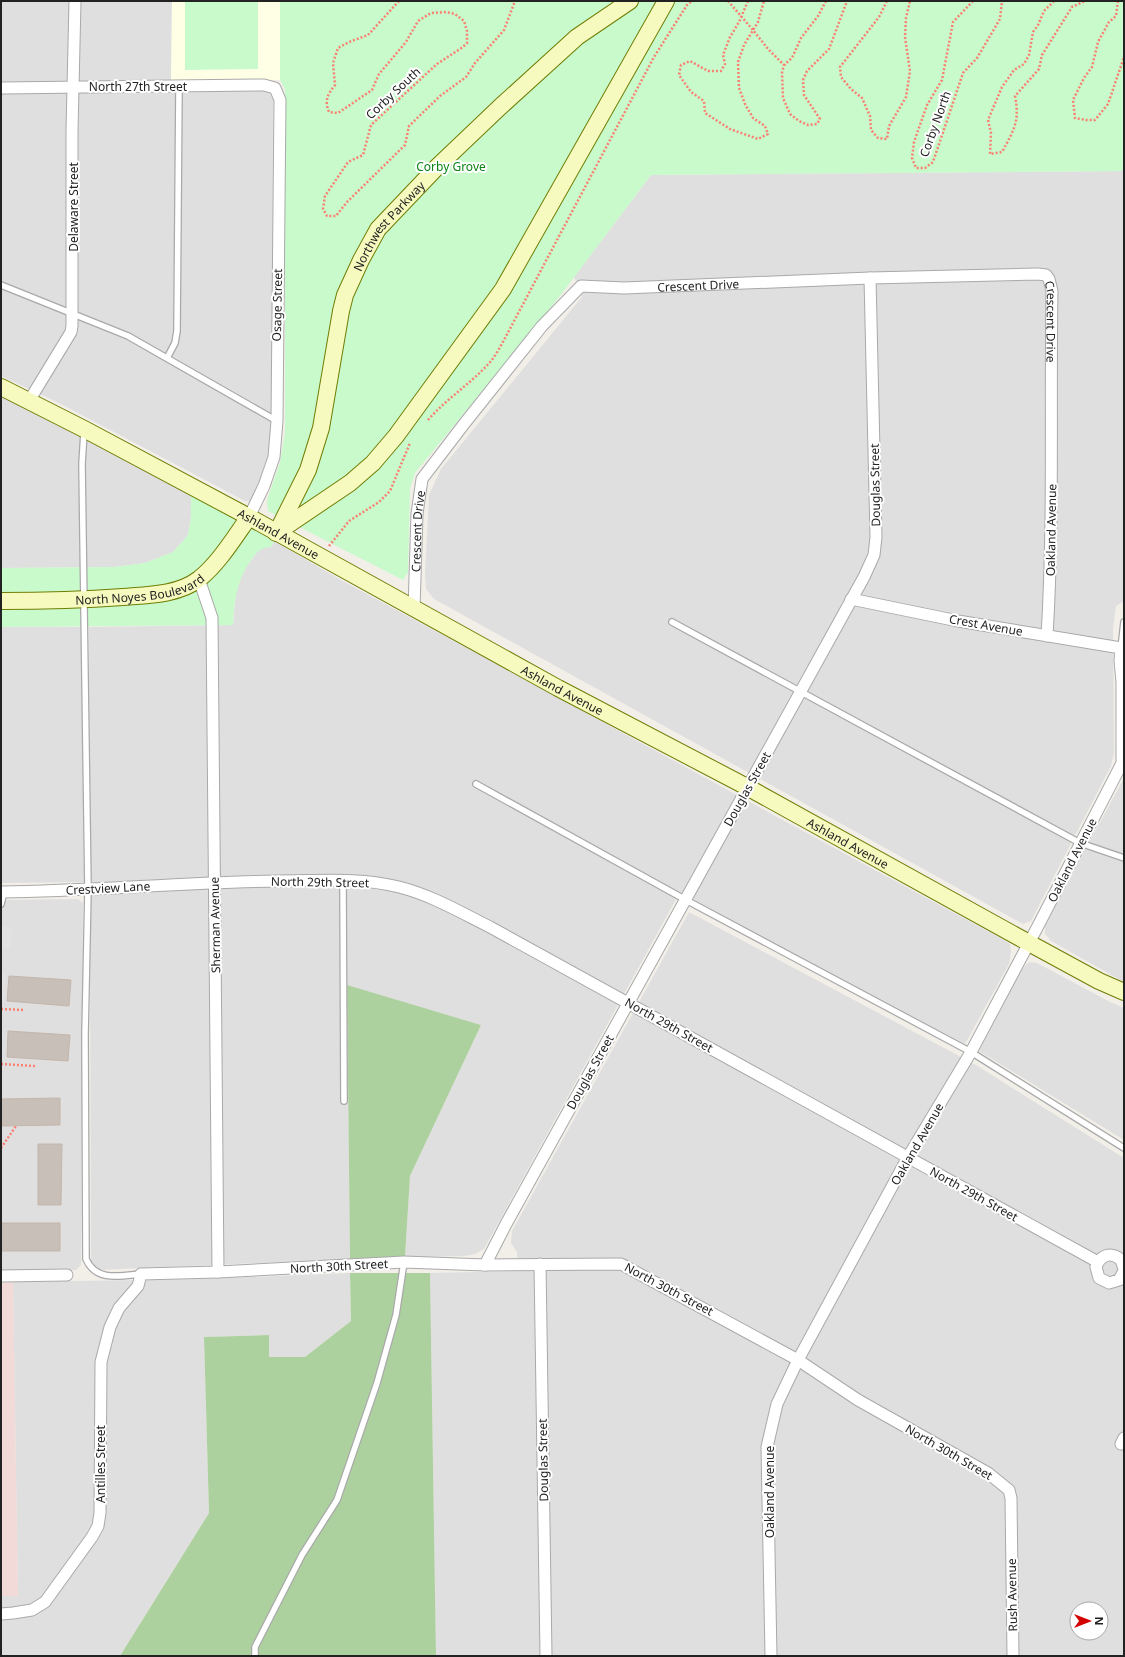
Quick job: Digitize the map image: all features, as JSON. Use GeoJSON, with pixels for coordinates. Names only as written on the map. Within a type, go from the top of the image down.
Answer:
{"type":"FeatureCollection","features":[{"type":"Feature","properties":{"kind":"street","name":"Delaware Street"},"geometry":{"type":"LineString","coordinates":[[28,401],[71,332],[73,313],[74,1]]}},
{"type":"Feature","properties":{"kind":"street","name":"Northwest Parkway"},"geometry":{"type":"LineString","coordinates":[[276,533],[308,470],[321,428],[345,295],[361,260],[378,229],[438,166],[505,102],[577,37],[630,1]]}},
{"type":"Feature","properties":{"kind":"street"},"geometry":{"type":"LineString","coordinates":[[276,533],[350,483],[373,463],[396,436],[503,288],[666,1]]}},
{"type":"Feature","properties":{"kind":"street","name":"North 27th Street"},"geometry":{"type":"LineString","coordinates":[[1,88],[264,85],[275,88]]}},
{"type":"Feature","properties":{"kind":"street","name":"Osage Street"},"geometry":{"type":"LineString","coordinates":[[249,517],[264,486],[274,457],[277,422],[280,100],[275,88]]}},
{"type":"Feature","properties":{"kind":"street","name":"Crescent Drive"},"geometry":{"type":"LineString","coordinates":[[414,609],[417,514],[422,479],[542,326],[580,286],[624,288],[999,274],[1046,275],[1052,290],[1052,425]]}},
{"type":"Feature","properties":{"kind":"street","name":"Douglas Street"},"geometry":{"type":"LineString","coordinates":[[485,1265],[506,1224],[864,577],[874,555],[876,537],[870,278]]}},
{"type":"Feature","properties":{"kind":"street","name":"Ashland Avenue"},"geometry":{"type":"LineString","coordinates":[[1,387],[84,429],[249,517],[565,692],[747,787],[1029,943],[1124,992]]}},
{"type":"Feature","properties":{"kind":"street","name":"Oakland Avenue"},"geometry":{"type":"LineString","coordinates":[[1047,636],[1051,567],[1052,425]]}},
{"type":"Feature","properties":{"kind":"street","name":"North Noyes Boulevard"},"geometry":{"type":"LineString","coordinates":[[1,601],[85,600],[159,594],[178,590],[199,579],[220,556],[249,517]]}},
{"type":"Feature","properties":{"kind":"street","name":"Sherman Avenue"},"geometry":{"type":"LineString","coordinates":[[199,579],[212,618],[218,1272]]}},
{"type":"Feature","properties":{"kind":"street","name":"Crest Avenue"},"geometry":{"type":"LineString","coordinates":[[851,599],[958,621],[1121,648]]}},
{"type":"Feature","properties":{"kind":"street","name":"Oakland Avenue"},"geometry":{"type":"LineString","coordinates":[[771,1656],[767,1447],[777,1404],[798,1360],[908,1157],[971,1052],[1122,763],[1123,732],[1120,662],[1121,648]]}},
{"type":"Feature","properties":{"kind":"street","name":"North 29th Street"},"geometry":{"type":"LineString","coordinates":[[214,882],[367,882],[399,887],[430,897],[490,927],[1098,1262]]}},
{"type":"Feature","properties":{"kind":"street","name":"Crestview Lane"},"geometry":{"type":"LineString","coordinates":[[2,892],[88,890],[214,882]]}},
{"type":"Feature","properties":{"kind":"street"},"geometry":{"type":"LineString","coordinates":[[1106,1255],[1117,1256],[1121,1260],[1123,1276],[1108,1283],[1103,1282],[1096,1273],[1098,1262],[1106,1255]]}},
{"type":"Feature","properties":{"kind":"street","name":"North 30th Street"},"geometry":{"type":"LineString","coordinates":[[141,1274],[218,1272],[404,1262],[485,1265],[621,1264],[798,1360],[858,1400],[988,1473],[1009,1490],[1011,1498],[1011,1533]]}},
{"type":"Feature","properties":{"kind":"street","name":"Douglas Street"},"geometry":{"type":"LineString","coordinates":[[540,1264],[546,1656]]}},
{"type":"Feature","properties":{"kind":"street","name":"Antilles Street"},"geometry":{"type":"LineString","coordinates":[[1,1614],[13,1614],[32,1610],[45,1602],[74,1563],[98,1526],[100,1513],[101,1362],[110,1327],[119,1308],[138,1286],[141,1274]]}},
{"type":"Feature","properties":{"kind":"street"},"geometry":{"type":"LineString","coordinates":[[1,1276],[67,1276]]}},
{"type":"Feature","properties":{"kind":"street","name":"Rush Avenue"},"geometry":{"type":"LineString","coordinates":[[1011,1533],[1013,1656]]}},
{"type":"Feature","properties":{"kind":"lane"},"geometry":{"type":"LineString","coordinates":[[167,358],[175,343],[177,331],[179,86]]}},
{"type":"Feature","properties":{"kind":"lane"},"geometry":{"type":"LineString","coordinates":[[1,285],[128,336],[277,422]]}},
{"type":"Feature","properties":{"kind":"lane"},"geometry":{"type":"LineString","coordinates":[[84,429],[82,464],[88,890],[85,1035],[86,1259],[90,1268],[96,1273],[113,1276],[141,1274]]}},
{"type":"Feature","properties":{"kind":"lane"},"geometry":{"type":"LineString","coordinates":[[672,622],[800,693],[1080,842],[1124,858]]}},
{"type":"Feature","properties":{"kind":"lane"},"geometry":{"type":"LineString","coordinates":[[1121,648],[1124,622]]}},
{"type":"Feature","properties":{"kind":"lane"},"geometry":{"type":"LineString","coordinates":[[476,784],[686,900],[971,1052],[1124,1148]]}},
{"type":"Feature","properties":{"kind":"lane"},"geometry":{"type":"LineString","coordinates":[[343,881],[344,1101]]}},
{"type":"Feature","properties":{"kind":"lane"},"geometry":{"type":"LineString","coordinates":[[1,904],[2,892]]}},
{"type":"Feature","properties":{"kind":"lane"},"geometry":{"type":"LineString","coordinates":[[254,1656],[256,1647],[302,1555],[337,1500],[377,1383],[396,1315],[404,1262]]}},
{"type":"Feature","properties":{"kind":"path","name":"Corby South"},"geometry":{"type":"LineString","coordinates":[[399,1],[368,35],[338,48],[333,63],[335,85],[328,94],[326,104],[329,112],[338,113],[372,90],[379,74],[406,42],[418,21],[431,13],[446,12],[455,14],[464,21],[467,31],[467,43],[463,48],[437,64],[371,125],[363,155],[348,162],[325,196],[323,209],[327,216],[336,216],[347,202],[405,146],[409,126],[440,96],[466,77],[474,63],[504,30],[515,1]]}},
{"type":"Feature","properties":{"kind":"path"},"geometry":{"type":"LineString","coordinates":[[728,1],[768,49],[784,65]]}},
{"type":"Feature","properties":{"kind":"path"},"geometry":{"type":"LineString","coordinates":[[748,1],[742,17],[730,37],[723,55],[725,64],[721,71],[708,71],[690,61],[681,65],[679,75],[691,92],[704,101],[705,112],[730,129],[758,139],[768,134],[766,126],[753,118],[745,104],[739,88],[738,62],[744,45],[758,22],[764,1]]}},
{"type":"Feature","properties":{"kind":"path"},"geometry":{"type":"LineString","coordinates":[[826,1],[818,16],[801,38],[792,58],[784,65],[782,71],[783,98],[790,114],[799,121],[808,125],[817,124],[820,119],[804,95],[803,80],[807,71],[830,49],[847,1]]}},
{"type":"Feature","properties":{"kind":"path"},"geometry":{"type":"LineString","coordinates":[[887,1],[879,17],[840,67],[841,77],[851,89],[862,98],[870,116],[871,130],[878,138],[887,139],[888,126],[906,97],[910,70],[905,37],[906,18],[910,1]]}},
{"type":"Feature","properties":{"kind":"path","name":"Corby North"},"geometry":{"type":"LineString","coordinates":[[973,1],[953,22],[942,80],[927,105],[914,142],[912,158],[916,168],[925,168],[933,162],[963,73],[977,58],[1000,19],[1002,1]]}},
{"type":"Feature","properties":{"kind":"path"},"geometry":{"type":"LineString","coordinates":[[1054,1],[1044,11],[1033,32],[1029,55],[1024,64],[1014,70],[1002,87],[988,120],[991,133],[990,154],[1002,152],[1015,127],[1018,109],[1015,96],[1039,69],[1042,55],[1072,8],[1085,1]]}},
{"type":"Feature","properties":{"kind":"path"},"geometry":{"type":"LineString","coordinates":[[1118,1],[1116,16],[1109,22],[1098,42],[1092,67],[1084,78],[1073,100],[1075,118],[1095,120],[1108,104],[1124,57]]}},
{"type":"Feature","properties":{"kind":"path"},"geometry":{"type":"LineString","coordinates":[[1,1009],[25,1010]]}},
{"type":"Feature","properties":{"kind":"path"},"geometry":{"type":"LineString","coordinates":[[1,1064],[35,1066]]}},
{"type":"Feature","properties":{"kind":"path"},"geometry":{"type":"LineString","coordinates":[[1,1148],[16,1126]]}},
{"type":"Feature","properties":{"kind":"shaded area"},"geometry":{"type":"Polygon","coordinates":[[[1,1],[172,1],[171,92],[261,89],[269,93],[273,100],[272,417],[270,449],[255,494],[251,501],[245,501],[57,402],[1,376],[1,1]]]}},
{"type":"Feature","properties":{"kind":"shaded area"},"geometry":{"type":"Polygon","coordinates":[[[172,1],[280,1],[280,80],[171,80],[172,1]]]}},
{"type":"Feature","properties":{"kind":"shaded area"},"geometry":{"type":"Polygon","coordinates":[[[1124,171],[1124,601],[1116,606],[1113,628],[1114,752],[1111,766],[1031,921],[1023,924],[434,599],[426,589],[425,575],[429,495],[441,469],[582,297],[574,277],[651,175],[1124,171]]]}},
{"type":"Feature","properties":{"kind":"shaded area"},"geometry":{"type":"Polygon","coordinates":[[[1,394],[191,494],[191,517],[188,535],[173,552],[145,563],[115,567],[1,568],[1,394]]]}},
{"type":"Feature","properties":{"kind":"shaded area"},"geometry":{"type":"Polygon","coordinates":[[[274,541],[341,580],[1010,944],[1011,952],[1009,964],[965,1044],[680,892],[484,1249],[475,1254],[464,1256],[405,1257],[410,1176],[481,1025],[347,986],[350,1259],[96,1270],[91,1264],[89,627],[233,625],[236,591],[243,572],[257,552],[264,547],[271,546],[274,541]]]}},
{"type":"Feature","properties":{"kind":"shaded area"},"geometry":{"type":"Polygon","coordinates":[[[1,627],[82,627],[84,882],[1,883],[1,627]]]}},
{"type":"Feature","properties":{"kind":"shaded area"},"geometry":{"type":"Polygon","coordinates":[[[1124,778],[1124,982],[1051,941],[1045,934],[1045,924],[1124,778]]]}},
{"type":"Feature","properties":{"kind":"shaded area"},"geometry":{"type":"Polygon","coordinates":[[[78,899],[83,903],[81,1265],[76,1270],[1,1271],[1,900],[78,899]]]}},
{"type":"Feature","properties":{"kind":"shaded area"},"geometry":{"type":"Polygon","coordinates":[[[689,912],[976,1065],[1124,1158],[1124,1656],[436,1656],[430,1273],[518,1271],[517,1252],[511,1243],[512,1231],[689,912]]]}},
{"type":"Feature","properties":{"kind":"shaded area"},"geometry":{"type":"Polygon","coordinates":[[[1,926],[12,928],[10,948],[1,948],[1,926]]]}},
{"type":"Feature","properties":{"kind":"shaded area"},"geometry":{"type":"Polygon","coordinates":[[[1029,962],[1037,963],[1124,1008],[1124,1140],[979,1051],[1022,969],[1029,962]]]}},
{"type":"Feature","properties":{"kind":"shaded area"},"geometry":{"type":"Polygon","coordinates":[[[1,973],[5,973],[4,1002],[1,1001],[1,973]]]}},
{"type":"Feature","properties":{"kind":"shaded area"},"geometry":{"type":"Polygon","coordinates":[[[350,1273],[351,1321],[305,1357],[269,1357],[269,1335],[204,1337],[209,1513],[120,1656],[1,1656],[1,1596],[18,1596],[13,1282],[203,1279],[350,1273]]]}},
{"type":"Feature","properties":{"kind":"shaded area"},"geometry":{"type":"Polygon","coordinates":[[[13,1282],[18,1596],[1,1596],[1,1283],[13,1282]]]}},
{"type":"Feature","properties":{"kind":"green space"},"geometry":{"type":"Polygon","coordinates":[[[185,1],[258,1],[258,69],[185,70],[185,1]]]}},
{"type":"Feature","properties":{"kind":"green space","name":"Corby Grove"},"geometry":{"type":"Polygon","coordinates":[[[280,1],[1124,1],[1124,171],[651,175],[560,296],[415,473],[410,488],[408,572],[403,580],[268,511],[267,500],[280,462],[285,434],[285,89],[280,80],[280,1]]]}},
{"type":"Feature","properties":{"kind":"green space"},"geometry":{"type":"Polygon","coordinates":[[[191,494],[274,541],[271,547],[260,550],[255,555],[242,575],[235,599],[233,625],[1,627],[1,568],[115,567],[145,563],[173,552],[188,535],[191,517],[191,494]]]}},
{"type":"Feature","properties":{"kind":"green space"},"geometry":{"type":"Polygon","coordinates":[[[347,985],[481,1025],[410,1176],[405,1257],[350,1259],[347,985]]]}},
{"type":"Feature","properties":{"kind":"green space"},"geometry":{"type":"Polygon","coordinates":[[[350,1273],[430,1273],[436,1656],[120,1656],[209,1513],[204,1337],[269,1335],[269,1357],[305,1357],[351,1321],[350,1273]]]}},
{"type":"Feature","properties":{"kind":"building"},"geometry":{"type":"Polygon","coordinates":[[[9,976],[71,980],[69,1006],[7,1001],[9,976]]]}},
{"type":"Feature","properties":{"kind":"building"},"geometry":{"type":"Polygon","coordinates":[[[8,1031],[70,1035],[68,1061],[7,1057],[8,1031]]]}},
{"type":"Feature","properties":{"kind":"building"},"geometry":{"type":"Polygon","coordinates":[[[60,1098],[60,1125],[1,1126],[1,1099],[60,1098]]]}},
{"type":"Feature","properties":{"kind":"building"},"geometry":{"type":"Polygon","coordinates":[[[38,1144],[62,1144],[61,1205],[38,1205],[38,1144]]]}},
{"type":"Feature","properties":{"kind":"building"},"geometry":{"type":"Polygon","coordinates":[[[1,1223],[60,1223],[60,1251],[1,1251],[1,1223]]]}}]}
